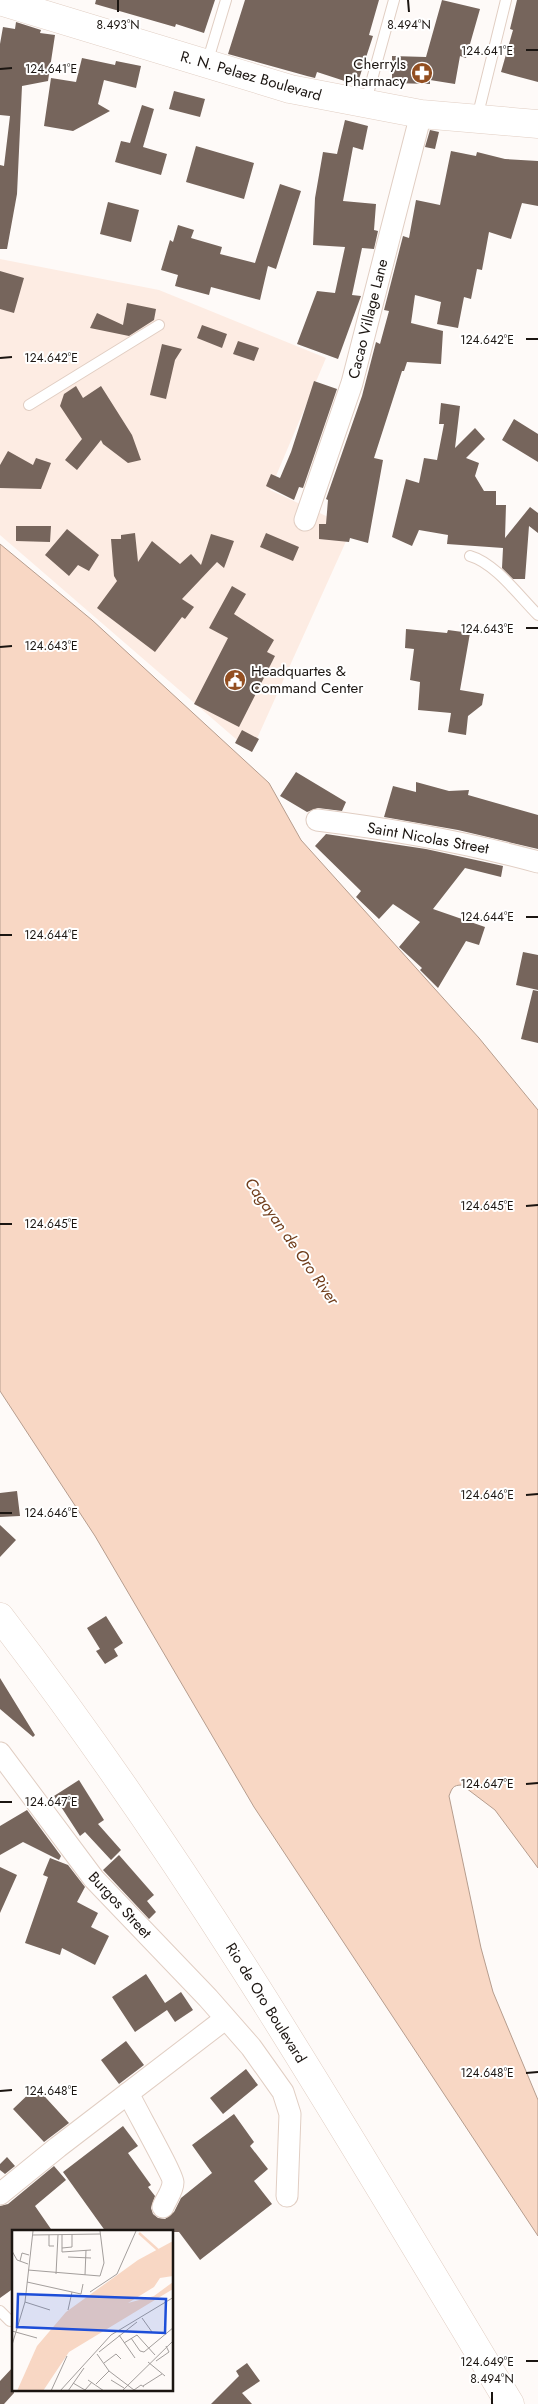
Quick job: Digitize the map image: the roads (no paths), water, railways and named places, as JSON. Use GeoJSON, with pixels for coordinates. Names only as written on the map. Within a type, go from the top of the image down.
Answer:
{"type":"FeatureCollection","features":[{"type":"Feature","properties":{"kind":"main road","name":"R. N. Pelaez Boulevard"},"geometry":{"type":"LineString","coordinates":[[0,1],[290,89],[365,105],[420,114],[538,124]]}},
{"type":"Feature","properties":{"kind":"main road","name":"Rio de Oro Boulevard"},"geometry":{"type":"LineString","coordinates":[[0,1616],[104,1756],[210,1913],[347,2134],[510,2404]]}},
{"type":"Feature","properties":{"kind":"street","name":"Cacao Village Lane"},"geometry":{"type":"LineString","coordinates":[[305,520],[352,383],[420,114]]}},
{"type":"Feature","properties":{"kind":"street","name":"Saint Nicolas Street"},"geometry":{"type":"LineString","coordinates":[[317,820],[378,828],[492,849],[538,862]]}},
{"type":"Feature","properties":{"kind":"street","name":"Burgos Street"},"geometry":{"type":"LineString","coordinates":[[0,1753],[94,1879],[251,2047],[283,2092],[290,2114],[287,2196]]}},
{"type":"Feature","properties":{"kind":"street"},"geometry":{"type":"LineString","coordinates":[[0,2194],[225,2019]]}},
{"type":"Feature","properties":{"kind":"street"},"geometry":{"type":"LineString","coordinates":[[128,2093],[145,2128],[172,2174],[172,2190],[162,2207]]}},
{"type":"Feature","properties":{"kind":"lane"},"geometry":{"type":"LineString","coordinates":[[207,64],[226,0]]}},
{"type":"Feature","properties":{"kind":"lane"},"geometry":{"type":"LineString","coordinates":[[365,105],[394,0]]}},
{"type":"Feature","properties":{"kind":"lane"},"geometry":{"type":"LineString","coordinates":[[476,120],[506,0]]}},
{"type":"Feature","properties":{"kind":"lane"},"geometry":{"type":"LineString","coordinates":[[29,406],[160,325]]}},
{"type":"Feature","properties":{"kind":"lane"},"geometry":{"type":"LineString","coordinates":[[470,556],[482,560],[492,568],[538,615]]}},
{"type":"Feature","properties":{"kind":"lane"},"geometry":{"type":"LineString","coordinates":[[0,2311],[10,2321]]}},
{"type":"Feature","properties":{"kind":"water","name":"Cagayan de Oro River"},"geometry":{"type":"Polygon","coordinates":[[[0,544],[92,620],[269,783],[301,840],[479,1038],[538,1110],[538,1868],[495,1810],[462,1785],[453,1788],[449,1796],[481,1948],[493,1992],[538,2100],[538,2236],[254,1807],[95,1536],[0,1391],[0,544]]]}},
{"type":"Feature","properties":{"kind":"place","name":"Cherryls Pharmacy"},"geometry":{"type":"Point","coordinates":[422,73]}},
{"type":"Feature","properties":{"kind":"place","name":"Headquartes & Command Center"},"geometry":{"type":"Point","coordinates":[235,680]}}]}
